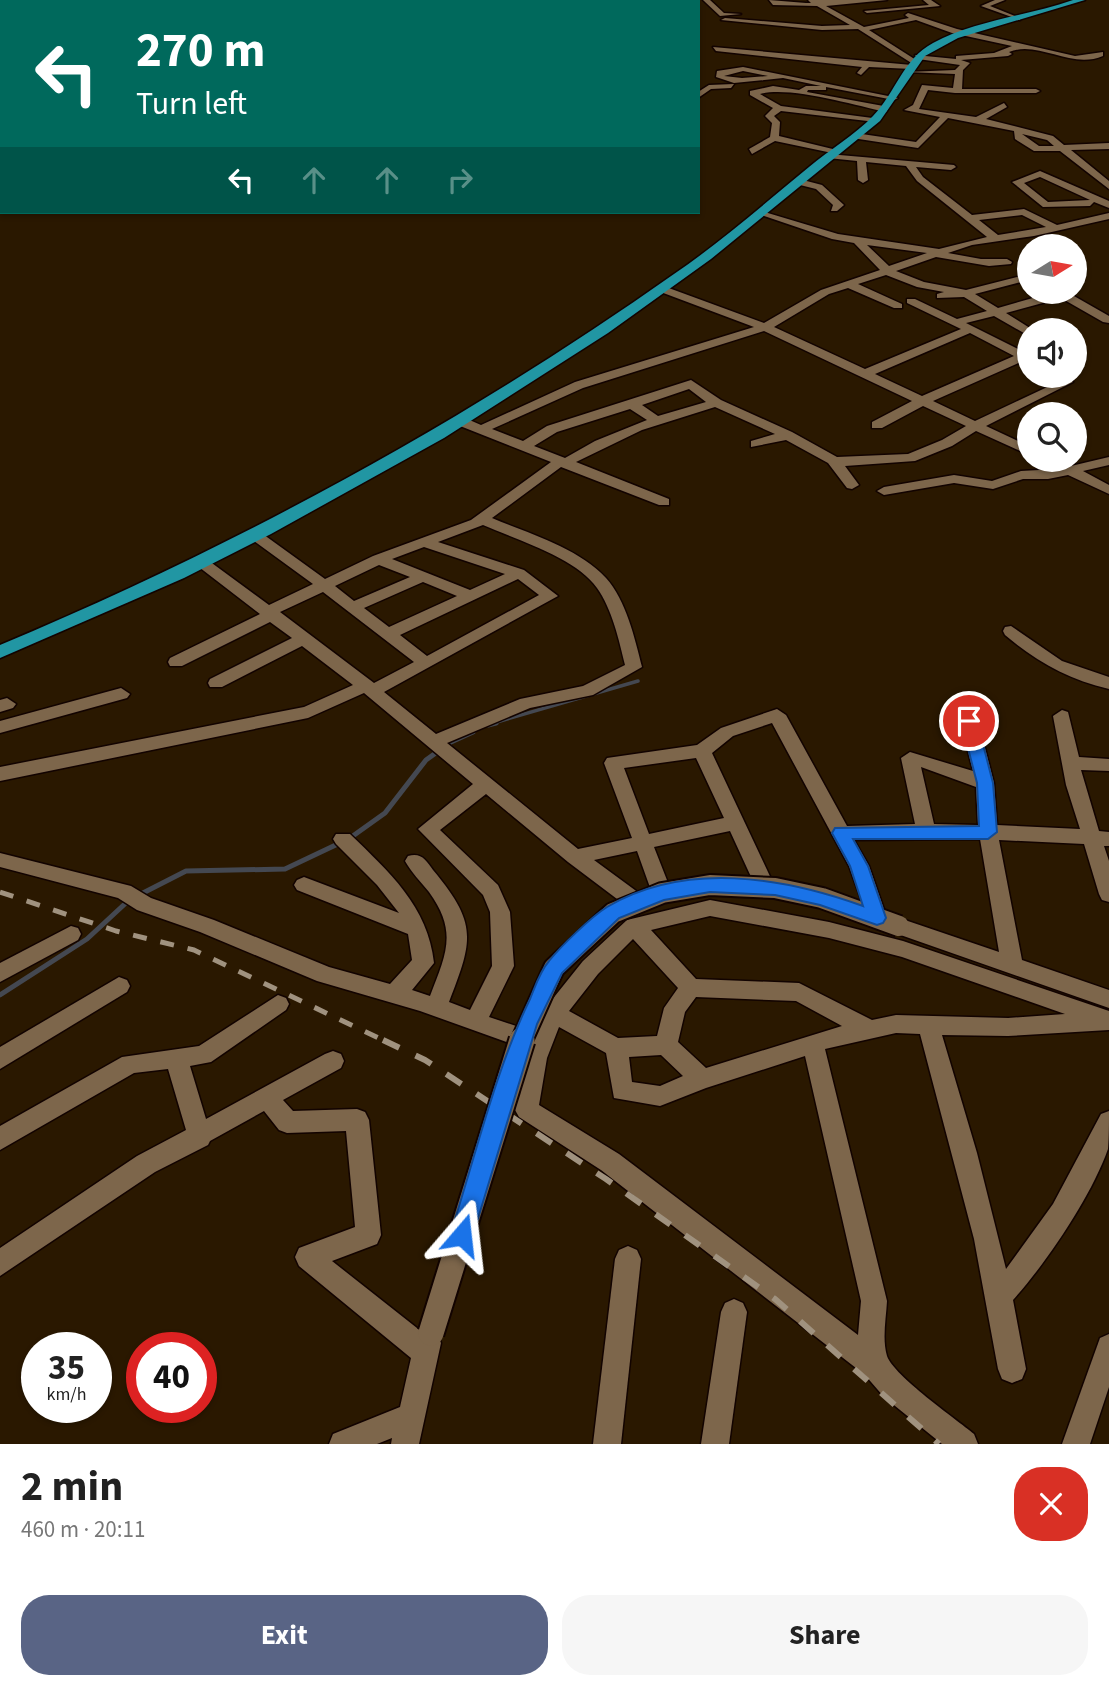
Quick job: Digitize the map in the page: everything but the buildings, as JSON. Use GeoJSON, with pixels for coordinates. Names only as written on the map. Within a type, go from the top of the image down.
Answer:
{"type":"FeatureCollection","features":[{"type":"Feature","properties":{"kind":"highway"},"geometry":{"type":"LineString","coordinates":[[0,652],[95,612],[255,535],[460,421],[662,289],[799,182],[875,118],[913,65],[935,46],[968,33],[1080,0]]}},
{"type":"Feature","properties":{"kind":"street"},"geometry":{"type":"LineString","coordinates":[[706,0],[716,12],[726,15],[758,13]]}},
{"type":"Feature","properties":{"kind":"street"},"geometry":{"type":"LineString","coordinates":[[772,0],[773,3],[884,0]]}},
{"type":"Feature","properties":{"kind":"street"},"geometry":{"type":"LineString","coordinates":[[772,18],[842,17],[854,13],[937,6],[926,0]]}},
{"type":"Feature","properties":{"kind":"street"},"geometry":{"type":"LineString","coordinates":[[1002,0],[985,6],[1018,19]]}},
{"type":"Feature","properties":{"kind":"street"},"geometry":{"type":"LineString","coordinates":[[785,18],[773,15],[774,9],[812,2],[875,36],[913,65],[957,82],[1036,91]]}},
{"type":"Feature","properties":{"kind":"street"},"geometry":{"type":"LineString","coordinates":[[716,12],[745,7],[734,4]]}},
{"type":"Feature","properties":{"kind":"street"},"geometry":{"type":"LineString","coordinates":[[908,15],[1040,52],[1085,58],[1100,54]]}},
{"type":"Feature","properties":{"kind":"street"},"geometry":{"type":"LineString","coordinates":[[725,20],[822,28],[862,28],[917,18]]}},
{"type":"Feature","properties":{"kind":"street"},"geometry":{"type":"LineString","coordinates":[[818,37],[875,36]]}},
{"type":"Feature","properties":{"kind":"street"},"geometry":{"type":"LineString","coordinates":[[996,58],[1020,45]]}},
{"type":"Feature","properties":{"kind":"street"},"geometry":{"type":"LineString","coordinates":[[716,49],[867,65],[913,65],[958,57],[996,58],[1040,52]]}},
{"type":"Feature","properties":{"kind":"street"},"geometry":{"type":"LineString","coordinates":[[743,69],[750,62],[751,53]]}},
{"type":"Feature","properties":{"kind":"street"},"geometry":{"type":"LineString","coordinates":[[958,57],[966,62],[957,82],[933,89],[925,87],[917,107],[908,110],[978,120],[1050,138],[1109,186]]}},
{"type":"Feature","properties":{"kind":"street"},"geometry":{"type":"LineString","coordinates":[[853,84],[867,65]]}},
{"type":"Feature","properties":{"kind":"street"},"geometry":{"type":"LineString","coordinates":[[767,76],[743,69],[720,73],[720,77],[728,83],[779,108],[821,115],[875,118]]}},
{"type":"Feature","properties":{"kind":"street"},"geometry":{"type":"LineString","coordinates":[[700,88],[767,76],[853,84]]}},
{"type":"Feature","properties":{"kind":"street"},"geometry":{"type":"LineString","coordinates":[[853,84],[875,118]]}},
{"type":"Feature","properties":{"kind":"street"},"geometry":{"type":"LineString","coordinates":[[801,93],[814,86],[853,84]]}},
{"type":"Feature","properties":{"kind":"street"},"geometry":{"type":"LineString","coordinates":[[700,94],[709,86]]}},
{"type":"Feature","properties":{"kind":"street"},"geometry":{"type":"LineString","coordinates":[[753,93],[773,88],[801,93],[875,118],[918,145],[947,115]]}},
{"type":"Feature","properties":{"kind":"street"},"geometry":{"type":"LineString","coordinates":[[978,120],[1004,105]]}},
{"type":"Feature","properties":{"kind":"street"},"geometry":{"type":"LineString","coordinates":[[752,151],[774,138],[781,124],[769,116],[779,108]]}},
{"type":"Feature","properties":{"kind":"street"},"geometry":{"type":"LineString","coordinates":[[796,120],[875,118]]}},
{"type":"Feature","properties":{"kind":"street"},"geometry":{"type":"LineString","coordinates":[[1018,130],[1018,137],[1033,148],[1109,146]]}},
{"type":"Feature","properties":{"kind":"street"},"geometry":{"type":"LineString","coordinates":[[774,138],[861,159],[951,167]]}},
{"type":"Feature","properties":{"kind":"street"},"geometry":{"type":"LineString","coordinates":[[861,159],[863,180]]}},
{"type":"Feature","properties":{"kind":"street"},"geometry":{"type":"LineString","coordinates":[[909,164],[920,179],[994,237]]}},
{"type":"Feature","properties":{"kind":"street"},"geometry":{"type":"LineString","coordinates":[[1090,203],[1046,205],[1017,182],[1040,174],[1109,205]]}},
{"type":"Feature","properties":{"kind":"street"},"geometry":{"type":"LineString","coordinates":[[799,182],[818,187],[838,205],[834,209]]}},
{"type":"Feature","properties":{"kind":"street"},"geometry":{"type":"LineString","coordinates":[[761,212],[811,230],[959,257],[987,266],[1007,262]]}},
{"type":"Feature","properties":{"kind":"street"},"geometry":{"type":"LineString","coordinates":[[970,218],[1024,212],[1055,228]]}},
{"type":"Feature","properties":{"kind":"street"},"geometry":{"type":"LineString","coordinates":[[482,429],[579,385],[765,327],[825,292],[970,242],[1109,216]]}},
{"type":"Feature","properties":{"kind":"street"},"geometry":{"type":"LineString","coordinates":[[856,239],[887,271],[921,285],[966,293],[1017,324]]}},
{"type":"Feature","properties":{"kind":"street"},"geometry":{"type":"LineString","coordinates":[[970,242],[1017,268]]}},
{"type":"Feature","properties":{"kind":"street"},"geometry":{"type":"LineString","coordinates":[[941,296],[966,293],[1017,279]]}},
{"type":"Feature","properties":{"kind":"street"},"geometry":{"type":"LineString","coordinates":[[848,284],[898,306]]}},
{"type":"Feature","properties":{"kind":"street"},"geometry":{"type":"LineString","coordinates":[[662,289],[765,327],[1017,447]]}},
{"type":"Feature","properties":{"kind":"street"},"geometry":{"type":"LineString","coordinates":[[911,301],[1017,352]]}},
{"type":"Feature","properties":{"kind":"street"},"geometry":{"type":"LineString","coordinates":[[962,325],[1021,304]]}},
{"type":"Feature","properties":{"kind":"street"},"geometry":{"type":"LineString","coordinates":[[1080,304],[1107,320]]}},
{"type":"Feature","properties":{"kind":"street"},"geometry":{"type":"LineString","coordinates":[[865,374],[963,334],[962,325]]}},
{"type":"Feature","properties":{"kind":"street"},"geometry":{"type":"LineString","coordinates":[[986,337],[1017,332]]}},
{"type":"Feature","properties":{"kind":"street"},"geometry":{"type":"LineString","coordinates":[[877,425],[922,401],[1017,361]]}},
{"type":"Feature","properties":{"kind":"street"},"geometry":{"type":"LineString","coordinates":[[523,447],[552,429],[691,384],[716,403],[788,435],[833,460],[845,462],[910,458],[947,443],[972,427],[1053,388]]}},
{"type":"Feature","properties":{"kind":"street"},"geometry":{"type":"LineString","coordinates":[[176,662],[378,559],[427,543],[481,519],[596,442],[656,420],[716,403]]}},
{"type":"Feature","properties":{"kind":"street"},"geometry":{"type":"LineString","coordinates":[[632,404],[656,420]]}},
{"type":"Feature","properties":{"kind":"street"},"geometry":{"type":"LineString","coordinates":[[460,421],[664,502]]}},
{"type":"Feature","properties":{"kind":"street"},"geometry":{"type":"LineString","coordinates":[[756,444],[788,435]]}},
{"type":"Feature","properties":{"kind":"street"},"geometry":{"type":"LineString","coordinates":[[833,460],[852,485]]}},
{"type":"Feature","properties":{"kind":"street"},"geometry":{"type":"LineString","coordinates":[[1087,466],[1109,461]]}},
{"type":"Feature","properties":{"kind":"street"},"geometry":{"type":"LineString","coordinates":[[884,491],[910,489],[954,479],[993,485],[1021,475],[1048,475],[1059,472]]}},
{"type":"Feature","properties":{"kind":"street"},"geometry":{"type":"LineString","coordinates":[[1076,472],[1109,490]]}},
{"type":"Feature","properties":{"kind":"street"},"geometry":{"type":"LineString","coordinates":[[435,742],[461,728],[526,703],[587,691],[634,667],[630,650],[603,583],[576,564],[481,519]]}},
{"type":"Feature","properties":{"kind":"street"},"geometry":{"type":"LineString","coordinates":[[255,535],[426,663]]}},
{"type":"Feature","properties":{"kind":"street"},"geometry":{"type":"LineString","coordinates":[[0,774],[308,712],[370,689],[426,663],[550,598],[549,594],[519,573],[427,543]]}},
{"type":"Feature","properties":{"kind":"street"},"geometry":{"type":"LineString","coordinates":[[378,559],[469,596]]}},
{"type":"Feature","properties":{"kind":"street"},"geometry":{"type":"LineString","coordinates":[[200,561],[370,689],[575,857],[635,914],[691,988]]}},
{"type":"Feature","properties":{"kind":"street"},"geometry":{"type":"LineString","coordinates":[[388,634],[519,573]]}},
{"type":"Feature","properties":{"kind":"street"},"geometry":{"type":"LineString","coordinates":[[353,607],[423,577]]}},
{"type":"Feature","properties":{"kind":"street"},"geometry":{"type":"LineString","coordinates":[[1012,631],[1046,661],[1067,672],[1109,683]]}},
{"type":"Feature","properties":{"kind":"street"},"geometry":{"type":"LineString","coordinates":[[216,683],[304,638]]}},
{"type":"Feature","properties":{"kind":"street"},"geometry":{"type":"LineString","coordinates":[[0,727],[121,694]]}},
{"type":"Feature","properties":{"kind":"street"},"geometry":{"type":"LineString","coordinates":[[964,701],[985,783],[988,832],[1012,965]]}},
{"type":"Feature","properties":{"kind":"street"},"geometry":{"type":"LineString","coordinates":[[662,893],[613,763],[702,751],[727,732],[777,715],[859,866],[877,918]]}},
{"type":"Feature","properties":{"kind":"street"},"geometry":{"type":"LineString","coordinates":[[1062,716],[1070,762],[1100,838],[1109,894]]}},
{"type":"Feature","properties":{"kind":"street"},"geometry":{"type":"LineString","coordinates":[[702,751],[765,887]]}},
{"type":"Feature","properties":{"kind":"street"},"geometry":{"type":"LineString","coordinates":[[926,831],[910,758],[942,766],[985,783]]}},
{"type":"Feature","properties":{"kind":"street"},"geometry":{"type":"LineString","coordinates":[[1070,762],[1109,765]]}},
{"type":"Feature","properties":{"kind":"street"},"geometry":{"type":"LineString","coordinates":[[476,1021],[503,966],[500,912],[491,891],[428,829],[487,783]]}},
{"type":"Feature","properties":{"kind":"street"},"geometry":{"type":"LineString","coordinates":[[575,857],[735,823]]}},
{"type":"Feature","properties":{"kind":"street"},"geometry":{"type":"LineString","coordinates":[[841,833],[988,832],[1100,838]]}},
{"type":"Feature","properties":{"kind":"street"},"geometry":{"type":"LineString","coordinates":[[343,839],[405,902],[423,944],[422,963],[395,994]]}},
{"type":"Feature","properties":{"kind":"street"},"geometry":{"type":"LineString","coordinates":[[0,860],[124,892],[144,904],[207,926],[325,975],[436,1007],[523,1038]]}},
{"type":"Feature","properties":{"kind":"street"},"geometry":{"type":"LineString","coordinates":[[415,861],[451,906],[459,931],[458,954],[436,1007]]}},
{"type":"Feature","properties":{"kind":"street"},"geometry":{"type":"LineString","coordinates":[[304,885],[416,929]]}},
{"type":"Feature","properties":{"kind":"street"},"geometry":{"type":"LineString","coordinates":[[405,1444],[428,1343],[523,1038],[546,1009],[587,969],[635,914],[662,893],[710,885],[765,887],[822,898],[1109,999]]}},
{"type":"Feature","properties":{"kind":"street"},"geometry":{"type":"LineString","coordinates":[[635,914],[710,908],[829,930],[903,949],[1109,1021]]}},
{"type":"Feature","properties":{"kind":"street"},"geometry":{"type":"LineString","coordinates":[[0,973],[71,934]]}},
{"type":"Feature","properties":{"kind":"street"},"geometry":{"type":"LineString","coordinates":[[0,1059],[119,986]]}},
{"type":"Feature","properties":{"kind":"street"},"geometry":{"type":"LineString","coordinates":[[691,988],[799,992],[871,1030]]}},
{"type":"Feature","properties":{"kind":"street"},"geometry":{"type":"LineString","coordinates":[[666,1045],[676,1008],[691,988]]}},
{"type":"Feature","properties":{"kind":"street"},"geometry":{"type":"LineString","coordinates":[[0,1139],[130,1064],[203,1055],[278,1004]]}},
{"type":"Feature","properties":{"kind":"street"},"geometry":{"type":"LineString","coordinates":[[546,1009],[616,1048],[666,1045],[702,1079]]}},
{"type":"Feature","properties":{"kind":"street"},"geometry":{"type":"LineString","coordinates":[[546,1009],[527,1110],[610,1162],[874,1365],[894,1387],[964,1444]]}},
{"type":"Feature","properties":{"kind":"street"},"geometry":{"type":"LineString","coordinates":[[616,1048],[622,1091],[660,1096],[702,1079],[813,1044],[896,1024],[1008,1027],[1109,1021]]}},
{"type":"Feature","properties":{"kind":"street"},"geometry":{"type":"LineString","coordinates":[[928,1025],[966,1149],[1000,1294],[1012,1369]]}},
{"type":"Feature","properties":{"kind":"street"},"geometry":{"type":"LineString","coordinates":[[813,1044],[874,1301],[871,1338],[874,1365]]}},
{"type":"Feature","properties":{"kind":"street"},"geometry":{"type":"LineString","coordinates":[[176,1058],[200,1137]]}},
{"type":"Feature","properties":{"kind":"street"},"geometry":{"type":"LineString","coordinates":[[0,1264],[146,1164],[268,1100],[333,1061]]}},
{"type":"Feature","properties":{"kind":"street"},"geometry":{"type":"LineString","coordinates":[[268,1100],[287,1122],[357,1120],[368,1235],[308,1256],[428,1343]]}},
{"type":"Feature","properties":{"kind":"street"},"geometry":{"type":"LineString","coordinates":[[1000,1294],[1021,1273],[1072,1196],[1109,1122]]}},
{"type":"Feature","properties":{"kind":"street"},"geometry":{"type":"LineString","coordinates":[[607,1444],[628,1259]]}},
{"type":"Feature","properties":{"kind":"street"},"geometry":{"type":"LineString","coordinates":[[715,1444],[734,1312]]}},
{"type":"Feature","properties":{"kind":"street"},"geometry":{"type":"LineString","coordinates":[[1076,1444],[1109,1347]]}},
{"type":"Feature","properties":{"kind":"street"},"geometry":{"type":"LineString","coordinates":[[343,1444],[411,1416]]}},
{"type":"Feature","properties":{"kind":"waterway"},"geometry":{"type":"LineString","coordinates":[[490,724],[638,681]]}},
{"type":"Feature","properties":{"kind":"waterway"},"geometry":{"type":"LineString","coordinates":[[488,725],[496,723]]}},
{"type":"Feature","properties":{"kind":"waterway"},"geometry":{"type":"LineString","coordinates":[[350,838],[385,813],[426,760],[451,742],[473,732]]}},
{"type":"Feature","properties":{"kind":"waterway"},"geometry":{"type":"LineString","coordinates":[[139,895],[186,871],[285,869],[342,842]]}},
{"type":"Feature","properties":{"kind":"waterway"},"geometry":{"type":"LineString","coordinates":[[0,995],[87,939],[128,901]]}},
{"type":"Feature","properties":{"kind":"railway"},"geometry":{"type":"LineString","coordinates":[[0,892],[116,931],[194,950],[387,1042]]}},
{"type":"Feature","properties":{"kind":"railway"},"geometry":{"type":"LineString","coordinates":[[383,1040],[425,1060],[606,1179],[775,1299],[939,1444]]}},
{"type":"Feature","properties":{"kind":"route"},"geometry":{"type":"LineString","coordinates":[[462,1235],[527,1024],[554,968],[613,913],[662,893],[710,885],[775,888],[822,898],[877,918],[859,866],[841,833],[988,832],[985,783],[969,721]]}}]}
